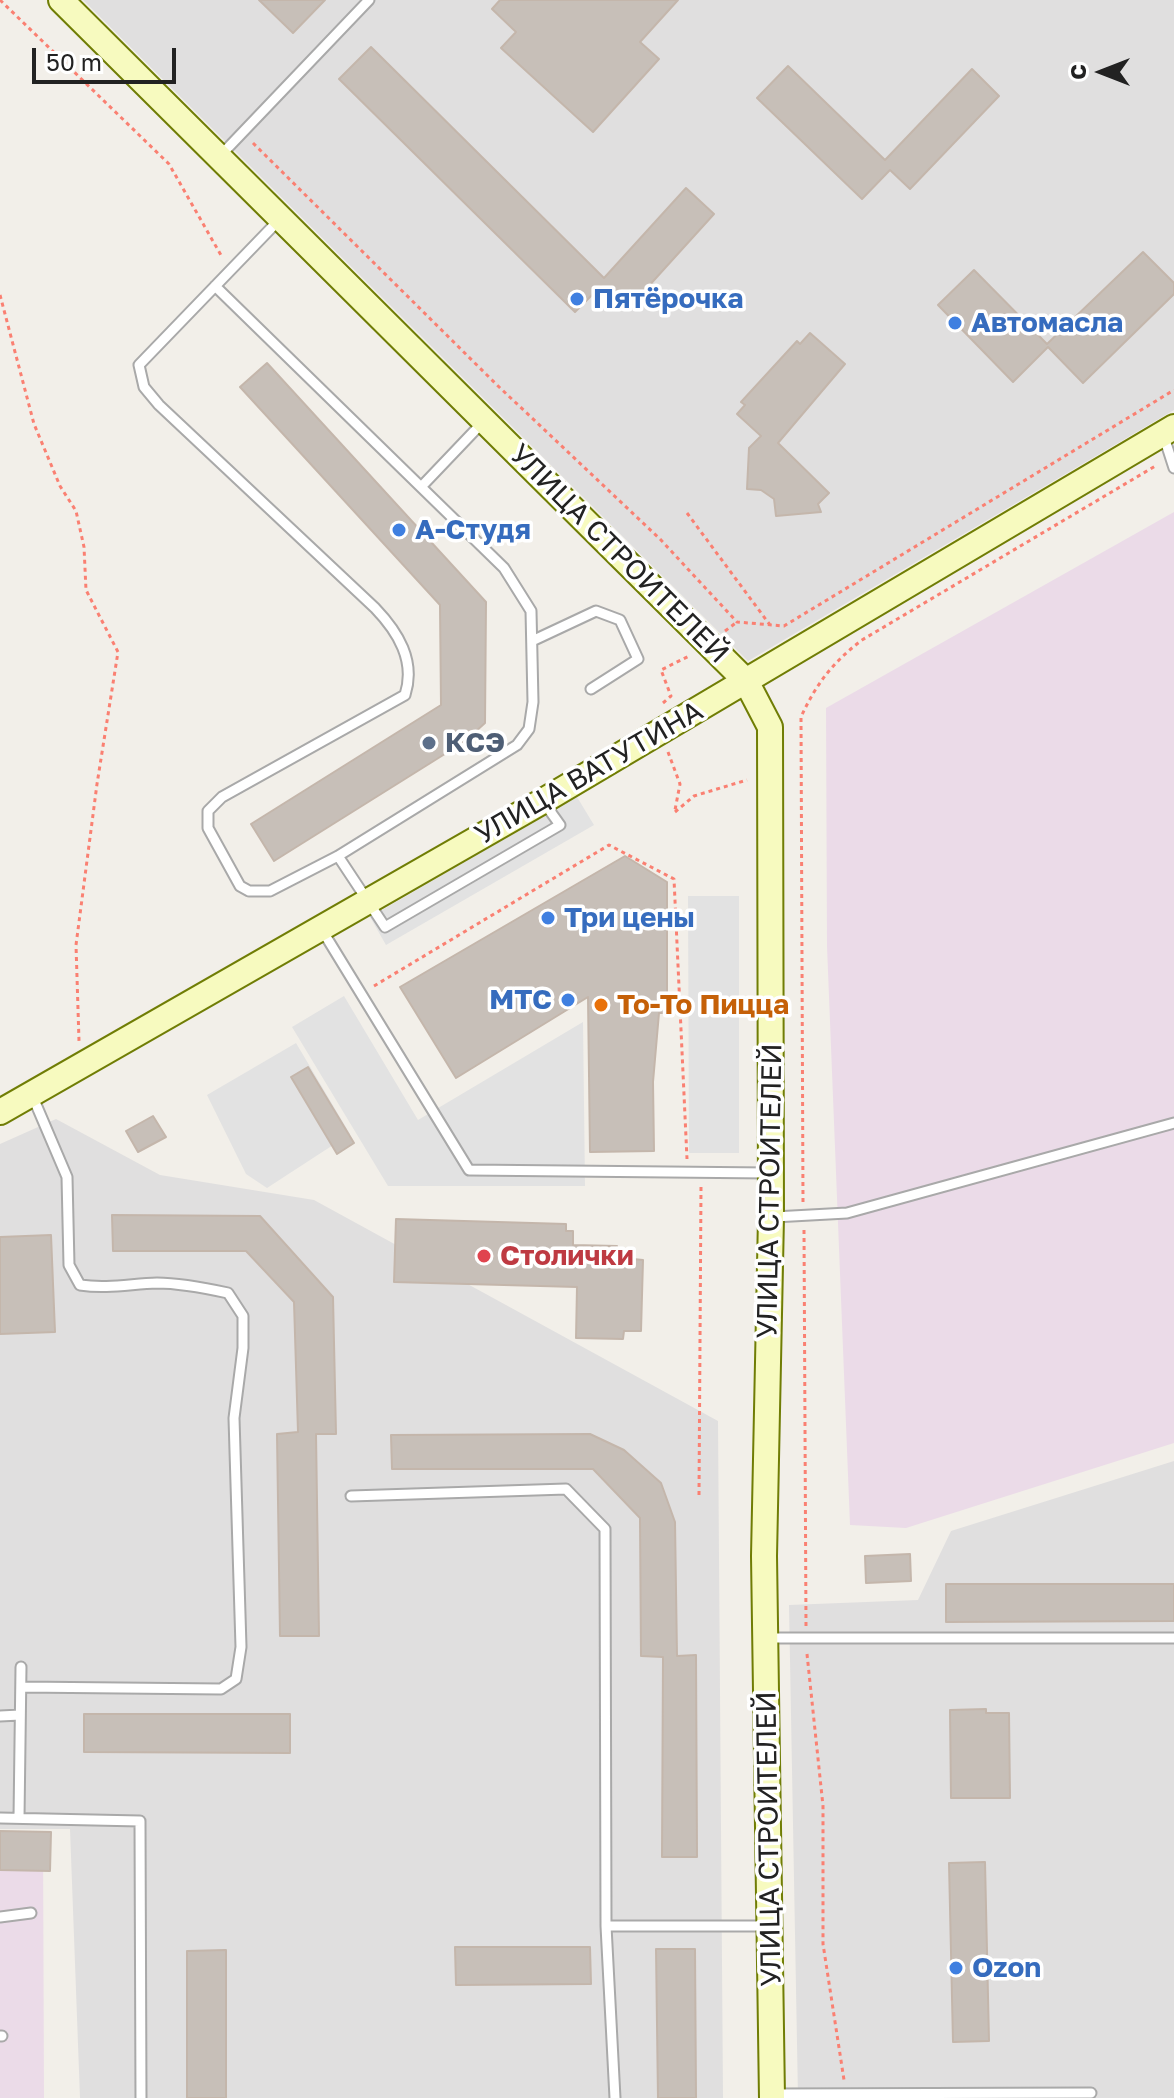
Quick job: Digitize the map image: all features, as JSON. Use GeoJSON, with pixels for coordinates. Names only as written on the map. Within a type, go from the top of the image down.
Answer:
{"type":"FeatureCollection","features":[{"type":"Feature","properties":{"kind":"main road","name":"УЛИЦА СТРОИТЕЛЕЙ"},"geometry":{"type":"LineString","coordinates":[[61,0],[746,681],[770,727],[773,775],[771,1217],[764,1556],[772,2096]]}},
{"type":"Feature","properties":{"kind":"main road","name":"УЛИЦА ВАТУТИНА"},"geometry":{"type":"LineString","coordinates":[[0,1112],[322,930],[746,681],[1169,439]]}},
{"type":"Feature","properties":{"kind":"lane"},"geometry":{"type":"LineString","coordinates":[[219,157],[369,0]]}},
{"type":"Feature","properties":{"kind":"lane"},"geometry":{"type":"LineString","coordinates":[[215,286],[504,568],[522,591],[531,611],[533,702],[529,729],[517,745],[338,856],[270,891],[249,891],[240,886],[208,828],[208,811],[222,797],[405,695],[408,685],[404,644],[397,631],[159,405],[144,387],[139,365],[229,271],[281,218]]}},
{"type":"Feature","properties":{"kind":"lane"},"geometry":{"type":"LineString","coordinates":[[421,487],[484,421]]}},
{"type":"Feature","properties":{"kind":"lane"},"geometry":{"type":"LineString","coordinates":[[1169,439],[1174,468]]}},
{"type":"Feature","properties":{"kind":"lane"},"geometry":{"type":"LineString","coordinates":[[532,641],[596,611],[620,620],[638,659],[591,689]]}},
{"type":"Feature","properties":{"kind":"lane"},"geometry":{"type":"LineString","coordinates":[[338,856],[367,901]]}},
{"type":"Feature","properties":{"kind":"lane"},"geometry":{"type":"LineString","coordinates":[[322,930],[469,1170],[771,1173]]}},
{"type":"Feature","properties":{"kind":"lane"},"geometry":{"type":"LineString","coordinates":[[21,1687],[221,1689],[236,1679],[241,1647],[234,1418],[243,1348],[243,1316],[228,1293],[203,1287],[158,1283],[110,1289],[80,1285],[69,1265],[67,1177],[32,1095]]}},
{"type":"Feature","properties":{"kind":"lane"},"geometry":{"type":"LineString","coordinates":[[771,1217],[847,1213],[1174,1123]]}},
{"type":"Feature","properties":{"kind":"lane"},"geometry":{"type":"LineString","coordinates":[[351,1496],[566,1489],[605,1529],[606,1926],[615,2098]]}},
{"type":"Feature","properties":{"kind":"lane"},"geometry":{"type":"LineString","coordinates":[[766,1638],[1174,1638]]}},
{"type":"Feature","properties":{"kind":"lane"},"geometry":{"type":"LineString","coordinates":[[19,1818],[21,1667]]}},
{"type":"Feature","properties":{"kind":"lane"},"geometry":{"type":"LineString","coordinates":[[0,1716],[20,1715]]}},
{"type":"Feature","properties":{"kind":"lane"},"geometry":{"type":"LineString","coordinates":[[0,1818],[140,1821],[141,2098]]}},
{"type":"Feature","properties":{"kind":"lane"},"geometry":{"type":"LineString","coordinates":[[0,1917],[31,1913]]}},
{"type":"Feature","properties":{"kind":"lane"},"geometry":{"type":"LineString","coordinates":[[606,1926],[771,1926]]}},
{"type":"Feature","properties":{"kind":"lane"},"geometry":{"type":"LineString","coordinates":[[772,2096],[1091,2093]]}},
{"type":"Feature","properties":{"kind":"path"},"geometry":{"type":"LineString","coordinates":[[0,0],[169,164],[229,271]]}},
{"type":"Feature","properties":{"kind":"path"},"geometry":{"type":"LineString","coordinates":[[243,133],[497,385],[660,539],[737,622]]}},
{"type":"Feature","properties":{"kind":"path"},"geometry":{"type":"LineString","coordinates":[[0,295],[34,424],[60,486],[76,511],[84,547],[86,590],[118,652],[76,945],[78,1039],[86,1064]]}},
{"type":"Feature","properties":{"kind":"path"},"geometry":{"type":"LineString","coordinates":[[655,710],[671,696],[661,670],[737,622],[784,626],[1174,390]]}},
{"type":"Feature","properties":{"kind":"path"},"geometry":{"type":"LineString","coordinates":[[846,2093],[823,1944],[823,1806],[806,1637],[801,717],[813,690],[834,661],[1169,439]]}},
{"type":"Feature","properties":{"kind":"path"},"geometry":{"type":"LineString","coordinates":[[687,513],[770,625]]}},
{"type":"Feature","properties":{"kind":"path"},"geometry":{"type":"LineString","coordinates":[[667,749],[680,784],[675,812],[694,796],[749,780]]}},
{"type":"Feature","properties":{"kind":"path"},"geometry":{"type":"LineString","coordinates":[[361,994],[609,845],[674,879],[685,1156],[697,1173],[701,1187],[699,1495]]}},
{"type":"Feature","properties":{"kind":"shaded area"},"geometry":{"type":"Polygon","coordinates":[[[83,0],[1174,0],[1174,410],[748,661],[83,0]]]}},
{"type":"Feature","properties":{"kind":"shaded area"},"geometry":{"type":"Polygon","coordinates":[[[1174,512],[1174,1443],[906,1528],[850,1525],[827,946],[826,708],[1174,512]]]}},
{"type":"Feature","properties":{"kind":"shaded area"},"geometry":{"type":"Polygon","coordinates":[[[577,797],[594,825],[386,945],[370,917],[577,797]]]}},
{"type":"Feature","properties":{"kind":"shaded area"},"geometry":{"type":"Polygon","coordinates":[[[688,896],[739,896],[739,1153],[689,1153],[688,896]]]}},
{"type":"Feature","properties":{"kind":"shaded area"},"geometry":{"type":"Polygon","coordinates":[[[344,996],[418,1120],[583,1022],[585,1186],[388,1186],[292,1027],[344,996]]]}},
{"type":"Feature","properties":{"kind":"shaded area"},"geometry":{"type":"Polygon","coordinates":[[[296,1043],[350,1134],[267,1188],[246,1174],[207,1095],[296,1043]]]}},
{"type":"Feature","properties":{"kind":"shaded area"},"geometry":{"type":"Polygon","coordinates":[[[56,1119],[160,1175],[314,1200],[718,1421],[723,2098],[80,2098],[70,1829],[0,1829],[0,1144],[56,1119]]]}},
{"type":"Feature","properties":{"kind":"shaded area"},"geometry":{"type":"Polygon","coordinates":[[[1174,1461],[1174,2098],[798,2098],[789,1605],[918,1600],[951,1531],[1174,1461]]]}},
{"type":"Feature","properties":{"kind":"shaded area"},"geometry":{"type":"Polygon","coordinates":[[[0,1835],[43,1835],[44,2098],[0,2098],[0,1835]]]}},
{"type":"Feature","properties":{"kind":"building"},"geometry":{"type":"Polygon","coordinates":[[[259,0],[325,0],[293,33],[259,0]]]}},
{"type":"Feature","properties":{"kind":"building"},"geometry":{"type":"Polygon","coordinates":[[[500,0],[678,0],[640,42],[659,59],[593,132],[501,48],[516,32],[492,9],[500,0]]]}},
{"type":"Feature","properties":{"kind":"building"},"geometry":{"type":"Polygon","coordinates":[[[371,47],[604,278],[686,188],[714,214],[627,310],[601,286],[575,312],[339,79],[371,47]]]}},
{"type":"Feature","properties":{"kind":"building"},"geometry":{"type":"Polygon","coordinates":[[[788,66],[885,160],[972,69],[999,96],[910,189],[890,170],[862,199],[757,98],[788,66]]]}},
{"type":"Feature","properties":{"kind":"building"},"geometry":{"type":"Polygon","coordinates":[[[1143,252],[1174,283],[1174,294],[1083,383],[1048,347],[1013,382],[938,305],[974,270],[1047,344],[1143,252]]]}},
{"type":"Feature","properties":{"kind":"building"},"geometry":{"type":"Polygon","coordinates":[[[810,333],[845,364],[778,443],[829,493],[818,504],[821,512],[776,516],[774,499],[761,490],[747,489],[749,448],[761,436],[737,414],[745,405],[741,402],[797,341],[800,344],[810,333]]]}},
{"type":"Feature","properties":{"kind":"building"},"geometry":{"type":"Polygon","coordinates":[[[267,363],[486,602],[485,723],[464,742],[274,861],[251,824],[441,705],[440,605],[240,387],[267,363]]]}},
{"type":"Feature","properties":{"kind":"building"},"geometry":{"type":"Polygon","coordinates":[[[625,856],[667,882],[667,1013],[659,1013],[653,1082],[654,1151],[590,1152],[588,997],[456,1078],[400,987],[625,856]]]}},
{"type":"Feature","properties":{"kind":"building"},"geometry":{"type":"Polygon","coordinates":[[[308,1067],[354,1143],[337,1154],[291,1077],[308,1067]]]}},
{"type":"Feature","properties":{"kind":"building"},"geometry":{"type":"Polygon","coordinates":[[[153,1116],[166,1137],[138,1152],[126,1131],[153,1116]]]}},
{"type":"Feature","properties":{"kind":"building"},"geometry":{"type":"Polygon","coordinates":[[[112,1215],[260,1216],[333,1297],[336,1434],[316,1434],[319,1636],[280,1636],[277,1434],[298,1432],[294,1302],[246,1251],[113,1251],[112,1215]]]}},
{"type":"Feature","properties":{"kind":"building"},"geometry":{"type":"Polygon","coordinates":[[[396,1219],[566,1224],[566,1231],[573,1231],[573,1245],[617,1246],[617,1253],[633,1253],[633,1259],[643,1260],[641,1331],[624,1331],[623,1339],[576,1338],[577,1287],[394,1282],[396,1219]]]}},
{"type":"Feature","properties":{"kind":"building"},"geometry":{"type":"Polygon","coordinates":[[[51,1235],[55,1332],[0,1334],[0,1237],[51,1235]]]}},
{"type":"Feature","properties":{"kind":"building"},"geometry":{"type":"Polygon","coordinates":[[[590,1434],[624,1450],[661,1483],[675,1522],[677,1656],[696,1655],[697,1857],[662,1857],[663,1657],[641,1656],[640,1518],[593,1469],[392,1469],[391,1435],[590,1434]]]}},
{"type":"Feature","properties":{"kind":"building"},"geometry":{"type":"Polygon","coordinates":[[[910,1554],[911,1581],[866,1583],[865,1556],[910,1554]]]}},
{"type":"Feature","properties":{"kind":"building"},"geometry":{"type":"Polygon","coordinates":[[[946,1584],[1174,1584],[1174,1621],[946,1622],[946,1584]]]}},
{"type":"Feature","properties":{"kind":"building"},"geometry":{"type":"Polygon","coordinates":[[[986,1709],[986,1713],[1009,1713],[1010,1798],[951,1798],[950,1710],[986,1709]]]}},
{"type":"Feature","properties":{"kind":"building"},"geometry":{"type":"Polygon","coordinates":[[[84,1714],[290,1714],[290,1753],[84,1752],[84,1714]]]}},
{"type":"Feature","properties":{"kind":"building"},"geometry":{"type":"Polygon","coordinates":[[[0,1831],[51,1832],[50,1871],[0,1870],[0,1831]]]}},
{"type":"Feature","properties":{"kind":"building"},"geometry":{"type":"Polygon","coordinates":[[[985,1862],[989,2041],[953,2042],[949,1863],[985,1862]]]}},
{"type":"Feature","properties":{"kind":"building"},"geometry":{"type":"Polygon","coordinates":[[[455,1947],[590,1947],[591,1984],[456,1985],[455,1947]]]}},
{"type":"Feature","properties":{"kind":"building"},"geometry":{"type":"Polygon","coordinates":[[[656,1949],[695,1949],[696,2098],[658,2098],[656,1949]]]}},
{"type":"Feature","properties":{"kind":"building"},"geometry":{"type":"Polygon","coordinates":[[[226,1950],[226,2098],[187,2098],[187,1951],[226,1950]]]}},
{"type":"Feature","properties":{"kind":"place","name":"Пятёрочка"},"geometry":{"type":"Point","coordinates":[577,299]}},
{"type":"Feature","properties":{"kind":"place","name":"Автомасла"},"geometry":{"type":"Point","coordinates":[955,323]}},
{"type":"Feature","properties":{"kind":"place","name":"А-Студя"},"geometry":{"type":"Point","coordinates":[399,530]}},
{"type":"Feature","properties":{"kind":"place","name":"КСЭ"},"geometry":{"type":"Point","coordinates":[429,743]}},
{"type":"Feature","properties":{"kind":"place","name":"Три цены"},"geometry":{"type":"Point","coordinates":[548,918]}},
{"type":"Feature","properties":{"kind":"place","name":"МТС"},"geometry":{"type":"Point","coordinates":[568,1000]}},
{"type":"Feature","properties":{"kind":"place","name":"То-То Пицца"},"geometry":{"type":"Point","coordinates":[601,1005]}},
{"type":"Feature","properties":{"kind":"place","name":"Столички"},"geometry":{"type":"Point","coordinates":[484,1256]}},
{"type":"Feature","properties":{"kind":"place","name":"Ozon"},"geometry":{"type":"Point","coordinates":[956,1968]}}]}
